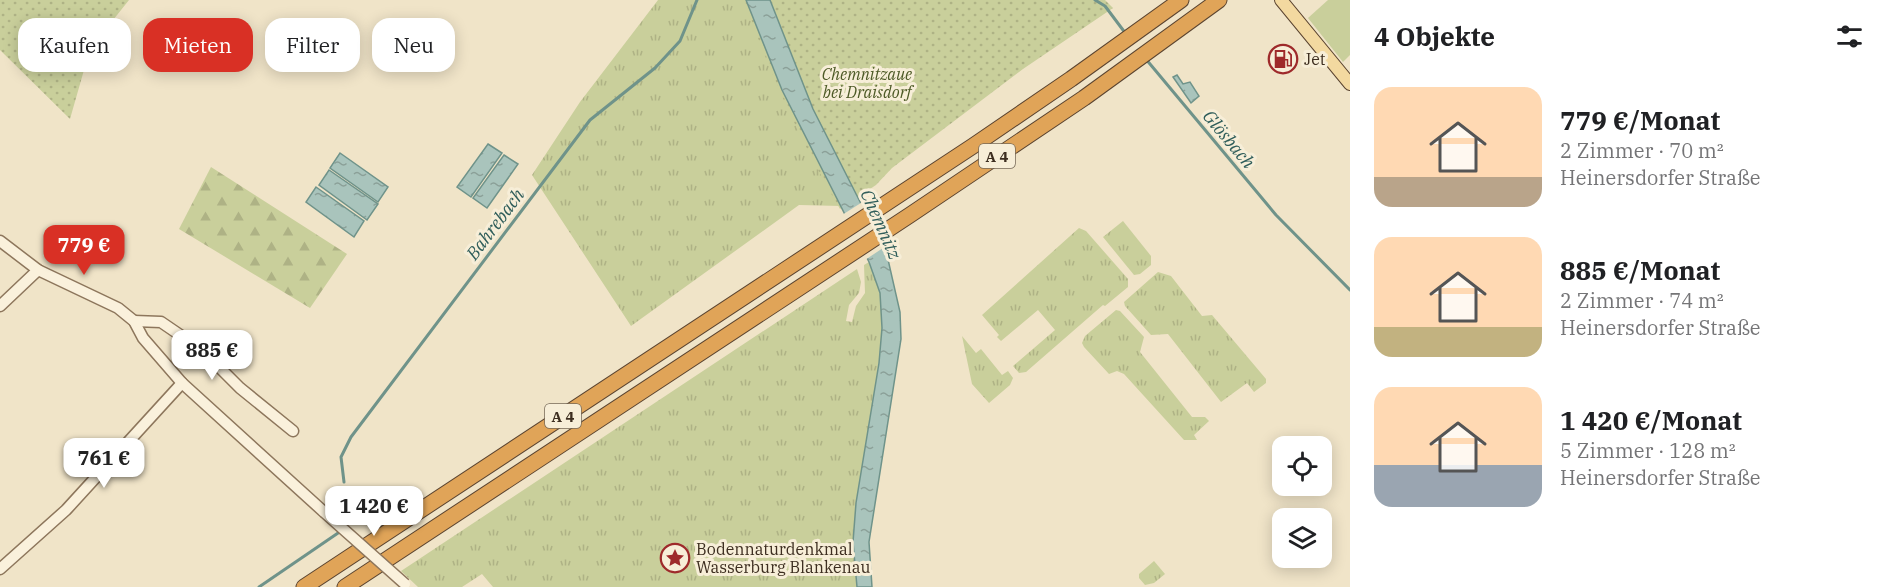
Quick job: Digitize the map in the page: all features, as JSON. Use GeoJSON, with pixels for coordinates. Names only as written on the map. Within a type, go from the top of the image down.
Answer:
{"type":"FeatureCollection","features":[{"type":"Feature","properties":{"kind":"highway","name":"A 4"},"geometry":{"type":"LineString","coordinates":[[304,587],[897,196],[1071,79],[1181,0]]}},
{"type":"Feature","properties":{"kind":"highway","name":"A 4"},"geometry":{"type":"LineString","coordinates":[[345,587],[910,215],[1084,98],[1219,0]]}},
{"type":"Feature","properties":{"kind":"main road"},"geometry":{"type":"LineString","coordinates":[[1281,0],[1350,84]]}},
{"type":"Feature","properties":{"kind":"street"},"geometry":{"type":"LineString","coordinates":[[0,241],[38,270],[118,308],[134,321],[143,338],[182,383],[407,585]]}},
{"type":"Feature","properties":{"kind":"street"},"geometry":{"type":"LineString","coordinates":[[0,306],[38,270]]}},
{"type":"Feature","properties":{"kind":"street"},"geometry":{"type":"LineString","coordinates":[[134,321],[161,322],[202,350],[240,388],[293,431]]}},
{"type":"Feature","properties":{"kind":"street"},"geometry":{"type":"LineString","coordinates":[[0,569],[66,510],[182,383]]}},
{"type":"Feature","properties":{"kind":"green space"},"geometry":{"type":"Polygon","coordinates":[[[0,0],[129,0],[115,18],[18,18],[18,68],[0,50],[0,0]]]}},
{"type":"Feature","properties":{"kind":"green space"},"geometry":{"type":"Polygon","coordinates":[[[658,0],[746,0],[841,206],[799,205],[631,326],[532,175],[580,102],[658,0]]]}},
{"type":"Feature","properties":{"kind":"green space","name":"Chemnitzaue bei Draisdorf"},"geometry":{"type":"Polygon","coordinates":[[[744,0],[1105,0],[1113,8],[1023,69],[892,168],[876,185],[840,209],[787,106],[744,0]]]}},
{"type":"Feature","properties":{"kind":"green space"},"geometry":{"type":"Polygon","coordinates":[[[1328,0],[1350,0],[1350,55],[1343,62],[1308,18],[1328,0]]]}},
{"type":"Feature","properties":{"kind":"green space"},"geometry":{"type":"Polygon","coordinates":[[[22,72],[83,72],[70,119],[22,72]]]}},
{"type":"Feature","properties":{"kind":"green space"},"geometry":{"type":"Polygon","coordinates":[[[211,167],[347,254],[310,308],[179,229],[211,167]]]}},
{"type":"Feature","properties":{"kind":"green space"},"geometry":{"type":"Polygon","coordinates":[[[1123,221],[1151,256],[1151,265],[1140,274],[1134,275],[1103,237],[1123,221]]]}},
{"type":"Feature","properties":{"kind":"green space"},"geometry":{"type":"Polygon","coordinates":[[[1079,228],[1086,231],[1128,279],[1128,287],[1105,306],[1103,305],[1026,372],[1019,373],[1013,366],[1055,330],[1038,310],[1001,341],[997,337],[999,335],[982,315],[1079,228]]]}},
{"type":"Feature","properties":{"kind":"green space"},"geometry":{"type":"Polygon","coordinates":[[[869,262],[880,293],[882,328],[879,363],[856,503],[853,542],[857,587],[493,587],[482,574],[462,587],[418,587],[401,571],[857,269],[861,282],[859,293],[849,305],[846,321],[852,322],[856,306],[865,293],[864,265],[869,262]]]}},
{"type":"Feature","properties":{"kind":"green space"},"geometry":{"type":"Polygon","coordinates":[[[1158,272],[1171,276],[1202,316],[1212,315],[1266,379],[1266,383],[1254,392],[1247,383],[1221,402],[1168,334],[1151,335],[1124,302],[1158,272]]]}},
{"type":"Feature","properties":{"kind":"green space"},"geometry":{"type":"Polygon","coordinates":[[[1116,310],[1120,311],[1144,337],[1140,352],[1192,417],[1205,417],[1209,421],[1194,435],[1197,440],[1184,440],[1124,374],[1117,371],[1109,374],[1084,347],[1082,343],[1085,336],[1116,310]]]}},
{"type":"Feature","properties":{"kind":"green space"},"geometry":{"type":"Polygon","coordinates":[[[962,336],[976,353],[981,349],[1002,375],[1008,371],[1013,378],[1010,385],[989,403],[972,384],[962,336]]]}},
{"type":"Feature","properties":{"kind":"green space"},"geometry":{"type":"Polygon","coordinates":[[[1154,561],[1165,574],[1154,583],[1145,585],[1139,578],[1139,574],[1154,561]]]}},
{"type":"Feature","properties":{"kind":"water"},"geometry":{"type":"Polygon","coordinates":[[[746,0],[770,0],[813,109],[887,255],[900,312],[901,339],[869,542],[872,587],[857,587],[853,542],[856,503],[879,363],[882,328],[880,293],[869,262],[782,90],[746,0]]]}},
{"type":"Feature","properties":{"kind":"water"},"geometry":{"type":"Polygon","coordinates":[[[1177,75],[1183,84],[1190,82],[1199,96],[1191,103],[1173,77],[1177,75]]]}},
{"type":"Feature","properties":{"kind":"water"},"geometry":{"type":"Polygon","coordinates":[[[488,144],[502,153],[471,197],[457,187],[488,144]]]}},
{"type":"Feature","properties":{"kind":"water"},"geometry":{"type":"Polygon","coordinates":[[[340,153],[388,187],[378,202],[330,168],[340,153]]]}},
{"type":"Feature","properties":{"kind":"water"},"geometry":{"type":"Polygon","coordinates":[[[504,155],[518,164],[487,208],[473,198],[504,155]]]}},
{"type":"Feature","properties":{"kind":"water"},"geometry":{"type":"Polygon","coordinates":[[[329,170],[378,204],[367,220],[319,185],[329,170]]]}},
{"type":"Feature","properties":{"kind":"water"},"geometry":{"type":"Polygon","coordinates":[[[316,187],[364,221],[354,237],[306,202],[316,187]]]}},
{"type":"Feature","properties":{"kind":"pier"},"geometry":{"type":"Polygon","coordinates":[[[864,201],[886,246],[865,260],[842,215],[864,201]]]}},
{"type":"Feature","properties":{"kind":"waterway","name":"Bahrebach"},"geometry":{"type":"LineString","coordinates":[[344,482],[341,457],[351,437],[590,120],[655,68],[680,41],[697,0]]}},
{"type":"Feature","properties":{"kind":"waterway","name":"Glösbach"},"geometry":{"type":"LineString","coordinates":[[1095,0],[1105,6],[1126,34]]}},
{"type":"Feature","properties":{"kind":"waterway","name":"Glösbach"},"geometry":{"type":"LineString","coordinates":[[1145,58],[1276,215],[1350,290]]}},
{"type":"Feature","properties":{"kind":"waterway","name":"Bahrebach"},"geometry":{"type":"LineString","coordinates":[[342,501],[347,519],[344,525]]}},
{"type":"Feature","properties":{"kind":"waterway","name":"Bahrebach"},"geometry":{"type":"LineString","coordinates":[[259,587],[341,531]]}},
{"type":"Feature","properties":{"kind":"place","name":"Jet"},"geometry":{"type":"Point","coordinates":[1283,59]}},
{"type":"Feature","properties":{"kind":"place","name":"Bodennaturdenkmal Wasserburg Blankenau"},"geometry":{"type":"Point","coordinates":[675,558]}},
{"type":"Feature","properties":{"kind":"water label","name":"Chemnitz"},"geometry":{"type":"Point","coordinates":[881,224]}}]}
